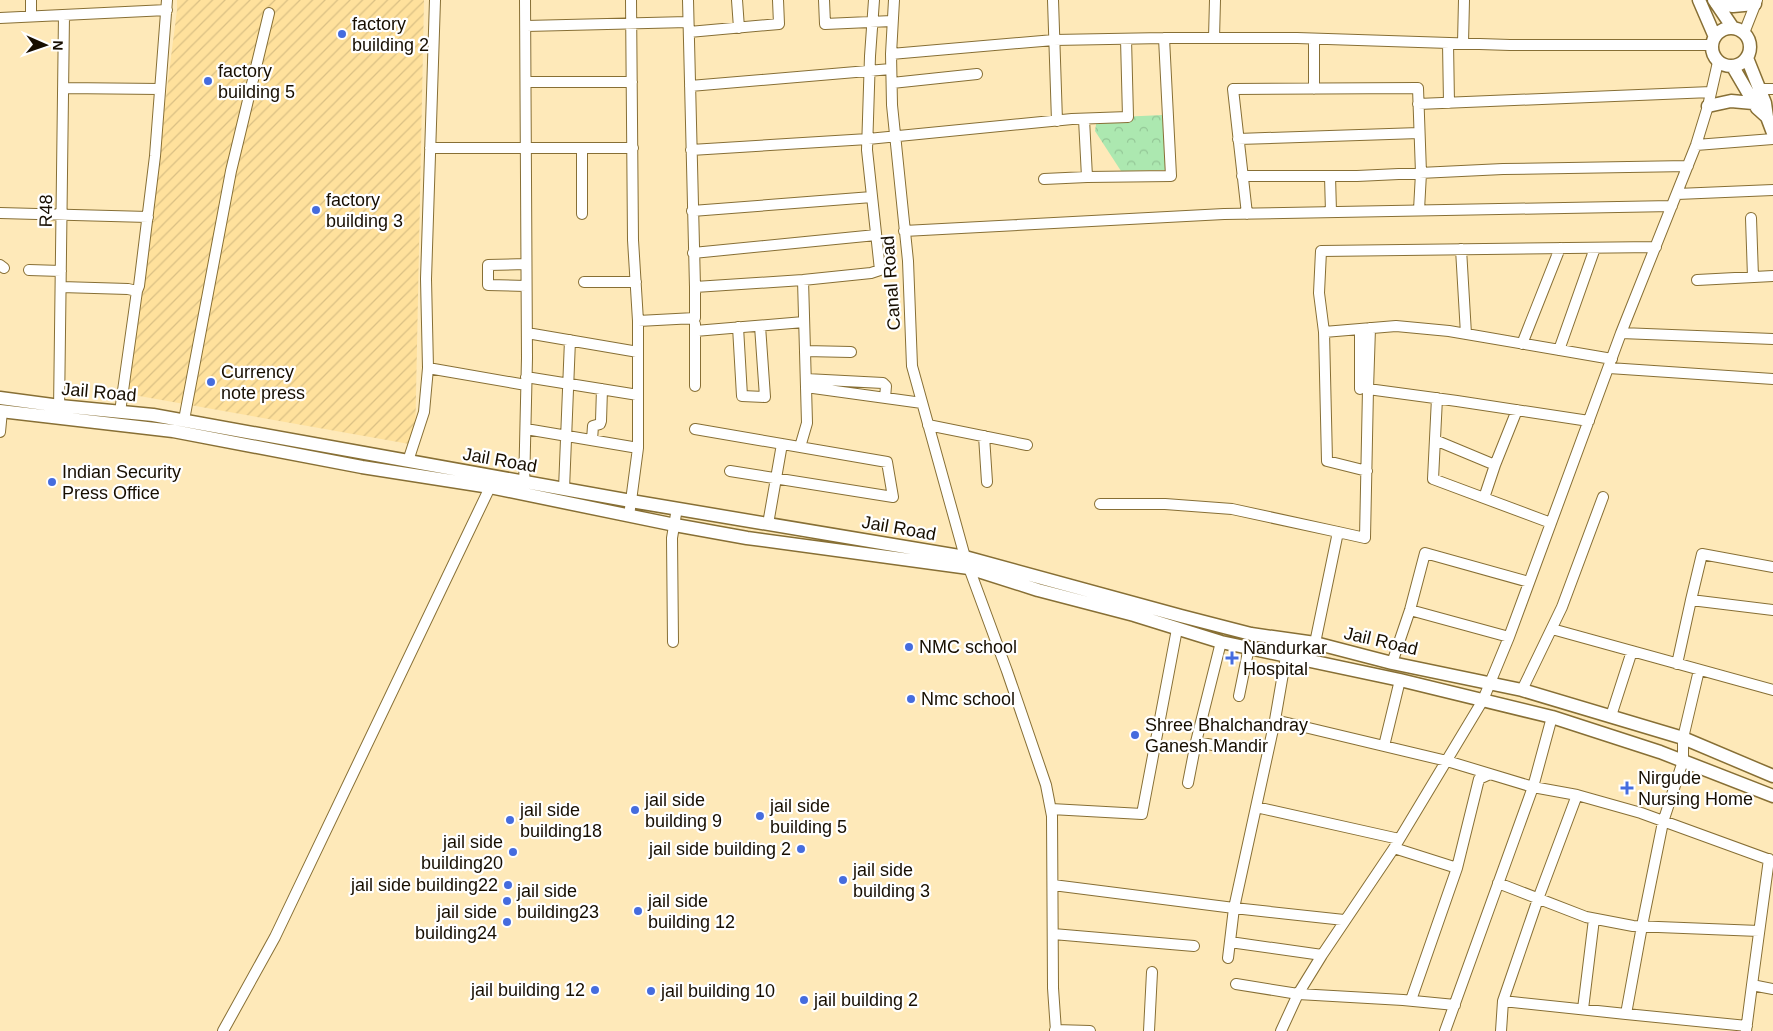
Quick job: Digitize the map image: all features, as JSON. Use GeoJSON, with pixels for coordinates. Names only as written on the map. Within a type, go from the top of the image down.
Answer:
{"type":"FeatureCollection","features":[{"type":"Feature","properties":{"kind":"main road"},"geometry":{"type":"LineString","coordinates":[[1699,0],[1713,41],[1714,57],[1718,62],[1733,67],[1747,58]]}},
{"type":"Feature","properties":{"kind":"main road"},"geometry":{"type":"LineString","coordinates":[[1715,1],[1732,28]]}},
{"type":"Feature","properties":{"kind":"main road"},"geometry":{"type":"LineString","coordinates":[[1715,1],[1733,6],[1756,2]]}},
{"type":"Feature","properties":{"kind":"main road"},"geometry":{"type":"LineString","coordinates":[[1713,41],[1722,30],[1732,28],[1744,33],[1750,45],[1747,58],[1765,102],[1767,117],[1773,133]]}},
{"type":"Feature","properties":{"kind":"main road"},"geometry":{"type":"LineString","coordinates":[[1733,67],[1754,103],[1767,117]]}},
{"type":"Feature","properties":{"kind":"main road"},"geometry":{"type":"LineString","coordinates":[[1708,106],[1731,101],[1754,103]]}},
{"type":"Feature","properties":{"kind":"main road","name":"Jail Road"},"geometry":{"type":"LineString","coordinates":[[1,406],[59,412],[120,412],[184,420],[408,461],[524,489],[564,489],[768,524],[967,563],[1251,634],[1315,643],[1392,663],[1522,690],[1683,738],[1773,776]]}},
{"type":"Feature","properties":{"kind":"main road"},"geometry":{"type":"LineString","coordinates":[[59,412],[173,431],[328,461],[492,482]]}},
{"type":"Feature","properties":{"kind":"main road"},"geometry":{"type":"LineString","coordinates":[[328,461],[332,447]]}},
{"type":"Feature","properties":{"kind":"main road"},"geometry":{"type":"LineString","coordinates":[[524,489],[629,516],[747,538],[967,563],[1038,590],[1134,615],[1221,642],[1400,680],[1552,717],[1683,761],[1773,796]]}},
{"type":"Feature","properties":{"kind":"street"},"geometry":{"type":"LineString","coordinates":[[31,0],[31,16]]}},
{"type":"Feature","properties":{"kind":"street"},"geometry":{"type":"LineString","coordinates":[[408,461],[424,412],[428,368],[426,279],[435,0]]}},
{"type":"Feature","properties":{"kind":"street"},"geometry":{"type":"LineString","coordinates":[[524,489],[527,332],[525,0]]}},
{"type":"Feature","properties":{"kind":"street"},"geometry":{"type":"LineString","coordinates":[[629,516],[638,448],[638,321],[633,240],[631,0]]}},
{"type":"Feature","properties":{"kind":"street"},"geometry":{"type":"LineString","coordinates":[[688,0],[695,287],[695,386]]}},
{"type":"Feature","properties":{"kind":"street"},"geometry":{"type":"LineString","coordinates":[[738,0],[740,28]]}},
{"type":"Feature","properties":{"kind":"street"},"geometry":{"type":"LineString","coordinates":[[526,26],[631,24],[740,28],[779,24],[778,0]]}},
{"type":"Feature","properties":{"kind":"street"},"geometry":{"type":"LineString","coordinates":[[824,0],[825,24],[892,21]]}},
{"type":"Feature","properties":{"kind":"street"},"geometry":{"type":"LineString","coordinates":[[695,287],[803,280],[871,273],[880,270],[868,139],[869,71],[874,0]]}},
{"type":"Feature","properties":{"kind":"street","name":"Canal Road"},"geometry":{"type":"LineString","coordinates":[[894,0],[891,54],[894,137],[908,261],[912,366],[967,563],[1008,671],[1046,785],[1051,809],[1053,988],[1056,1030]]}},
{"type":"Feature","properties":{"kind":"street"},"geometry":{"type":"LineString","coordinates":[[1052,0],[1056,121]]}},
{"type":"Feature","properties":{"kind":"street"},"geometry":{"type":"LineString","coordinates":[[1214,38],[1215,0]]}},
{"type":"Feature","properties":{"kind":"street"},"geometry":{"type":"LineString","coordinates":[[1463,43],[1464,0]]}},
{"type":"Feature","properties":{"kind":"street"},"geometry":{"type":"LineString","coordinates":[[1744,33],[1756,2]]}},
{"type":"Feature","properties":{"kind":"street"},"geometry":{"type":"LineString","coordinates":[[0,18],[64,15],[167,5],[148,218],[120,412]]}},
{"type":"Feature","properties":{"kind":"street"},"geometry":{"type":"LineString","coordinates":[[184,420],[231,171],[268,13]]}},
{"type":"Feature","properties":{"kind":"street","name":"R48"},"geometry":{"type":"LineString","coordinates":[[59,412],[64,15]]}},
{"type":"Feature","properties":{"kind":"street"},"geometry":{"type":"LineString","coordinates":[[691,150],[868,139],[1056,121],[1128,117],[1126,38]]}},
{"type":"Feature","properties":{"kind":"street"},"geometry":{"type":"LineString","coordinates":[[891,54],[1054,40],[1126,38],[1314,39],[1448,43],[1713,41]]}},
{"type":"Feature","properties":{"kind":"street"},"geometry":{"type":"LineString","coordinates":[[1044,179],[1171,176],[1164,38]]}},
{"type":"Feature","properties":{"kind":"street"},"geometry":{"type":"LineString","coordinates":[[1314,39],[1314,89]]}},
{"type":"Feature","properties":{"kind":"street"},"geometry":{"type":"LineString","coordinates":[[1448,43],[1448,103]]}},
{"type":"Feature","properties":{"kind":"street"},"geometry":{"type":"LineString","coordinates":[[1281,1031],[1298,994],[1344,920],[1397,843],[1483,700],[1488,683],[1509,637],[1610,364],[1696,145],[1708,106],[1718,62]]}},
{"type":"Feature","properties":{"kind":"street"},"geometry":{"type":"LineString","coordinates":[[690,86],[892,68]]}},
{"type":"Feature","properties":{"kind":"street"},"geometry":{"type":"LineString","coordinates":[[892,83],[977,74]]}},
{"type":"Feature","properties":{"kind":"street"},"geometry":{"type":"LineString","coordinates":[[526,82],[632,82]]}},
{"type":"Feature","properties":{"kind":"street"},"geometry":{"type":"LineString","coordinates":[[63,88],[160,89]]}},
{"type":"Feature","properties":{"kind":"street"},"geometry":{"type":"LineString","coordinates":[[1247,214],[1233,89],[1418,88],[1421,173],[1419,210]]}},
{"type":"Feature","properties":{"kind":"street"},"geometry":{"type":"LineString","coordinates":[[1759,89],[1773,89]]}},
{"type":"Feature","properties":{"kind":"street"},"geometry":{"type":"LineString","coordinates":[[1418,104],[1711,92]]}},
{"type":"Feature","properties":{"kind":"street"},"geometry":{"type":"LineString","coordinates":[[1084,119],[1087,177]]}},
{"type":"Feature","properties":{"kind":"street"},"geometry":{"type":"LineString","coordinates":[[1238,139],[1419,134]]}},
{"type":"Feature","properties":{"kind":"street"},"geometry":{"type":"LineString","coordinates":[[1696,145],[1773,139]]}},
{"type":"Feature","properties":{"kind":"street"},"geometry":{"type":"LineString","coordinates":[[430,148],[633,148]]}},
{"type":"Feature","properties":{"kind":"street"},"geometry":{"type":"LineString","coordinates":[[582,148],[582,214]]}},
{"type":"Feature","properties":{"kind":"street"},"geometry":{"type":"LineString","coordinates":[[1242,176],[1330,176],[1503,169],[1688,166]]}},
{"type":"Feature","properties":{"kind":"street"},"geometry":{"type":"LineString","coordinates":[[1330,176],[1331,212]]}},
{"type":"Feature","properties":{"kind":"street"},"geometry":{"type":"LineString","coordinates":[[1677,194],[1773,190]]}},
{"type":"Feature","properties":{"kind":"street"},"geometry":{"type":"LineString","coordinates":[[692,211],[872,197]]}},
{"type":"Feature","properties":{"kind":"street"},"geometry":{"type":"LineString","coordinates":[[904,231],[1247,214],[1672,206]]}},
{"type":"Feature","properties":{"kind":"street"},"geometry":{"type":"LineString","coordinates":[[0,213],[148,218]]}},
{"type":"Feature","properties":{"kind":"street"},"geometry":{"type":"LineString","coordinates":[[1751,218],[1753,277]]}},
{"type":"Feature","properties":{"kind":"street"},"geometry":{"type":"LineString","coordinates":[[693,253],[876,235]]}},
{"type":"Feature","properties":{"kind":"street"},"geometry":{"type":"LineString","coordinates":[[1367,471],[1327,461],[1324,332],[1319,293],[1321,251],[1656,247]]}},
{"type":"Feature","properties":{"kind":"street"},"geometry":{"type":"LineString","coordinates":[[1522,344],[1560,248]]}},
{"type":"Feature","properties":{"kind":"street"},"geometry":{"type":"LineString","coordinates":[[1559,350],[1595,248]]}},
{"type":"Feature","properties":{"kind":"street"},"geometry":{"type":"LineString","coordinates":[[1461,249],[1466,334]]}},
{"type":"Feature","properties":{"kind":"street"},"geometry":{"type":"LineString","coordinates":[[526,264],[488,265],[488,285],[526,286]]}},
{"type":"Feature","properties":{"kind":"street"},"geometry":{"type":"LineString","coordinates":[[29,270],[62,270]]}},
{"type":"Feature","properties":{"kind":"street"},"geometry":{"type":"LineString","coordinates":[[1698,280],[1773,276]]}},
{"type":"Feature","properties":{"kind":"street"},"geometry":{"type":"LineString","coordinates":[[800,447],[807,423],[803,280]]}},
{"type":"Feature","properties":{"kind":"street"},"geometry":{"type":"LineString","coordinates":[[584,282],[636,282]]}},
{"type":"Feature","properties":{"kind":"street"},"geometry":{"type":"LineString","coordinates":[[61,287],[128,289],[137,292]]}},
{"type":"Feature","properties":{"kind":"street"},"geometry":{"type":"LineString","coordinates":[[638,321],[695,318]]}},
{"type":"Feature","properties":{"kind":"street"},"geometry":{"type":"LineString","coordinates":[[695,331],[804,322]]}},
{"type":"Feature","properties":{"kind":"street"},"geometry":{"type":"LineString","coordinates":[[738,327],[742,396],[765,397],[760,326]]}},
{"type":"Feature","properties":{"kind":"street"},"geometry":{"type":"LineString","coordinates":[[1324,332],[1396,326],[1466,334],[1559,350],[1610,364],[1773,379]]}},
{"type":"Feature","properties":{"kind":"street"},"geometry":{"type":"LineString","coordinates":[[1100,504],[1165,504],[1232,509],[1366,538],[1365,328]]}},
{"type":"Feature","properties":{"kind":"street"},"geometry":{"type":"LineString","coordinates":[[527,332],[638,352]]}},
{"type":"Feature","properties":{"kind":"street"},"geometry":{"type":"LineString","coordinates":[[1622,334],[1773,339]]}},
{"type":"Feature","properties":{"kind":"street"},"geometry":{"type":"LineString","coordinates":[[564,489],[570,340]]}},
{"type":"Feature","properties":{"kind":"street"},"geometry":{"type":"LineString","coordinates":[[805,352],[851,352]]}},
{"type":"Feature","properties":{"kind":"street"},"geometry":{"type":"LineString","coordinates":[[428,368],[526,381],[568,384],[638,395]]}},
{"type":"Feature","properties":{"kind":"street"},"geometry":{"type":"LineString","coordinates":[[806,383],[883,383],[886,386],[885,398]]}},
{"type":"Feature","properties":{"kind":"street"},"geometry":{"type":"LineString","coordinates":[[806,383],[922,403]]}},
{"type":"Feature","properties":{"kind":"street"},"geometry":{"type":"LineString","coordinates":[[592,440],[593,426],[600,424],[601,421],[602,389]]}},
{"type":"Feature","properties":{"kind":"street"},"geometry":{"type":"LineString","coordinates":[[1364,389],[1589,421]]}},
{"type":"Feature","properties":{"kind":"street"},"geometry":{"type":"LineString","coordinates":[[1437,398],[1433,479],[1551,523]]}},
{"type":"Feature","properties":{"kind":"street"},"geometry":{"type":"LineString","coordinates":[[0,432],[1,406]]}},
{"type":"Feature","properties":{"kind":"street"},"geometry":{"type":"LineString","coordinates":[[1484,498],[1494,465],[1517,410]]}},
{"type":"Feature","properties":{"kind":"street"},"geometry":{"type":"LineString","coordinates":[[928,425],[1027,445]]}},
{"type":"Feature","properties":{"kind":"street"},"geometry":{"type":"LineString","coordinates":[[526,429],[638,448]]}},
{"type":"Feature","properties":{"kind":"street"},"geometry":{"type":"LineString","coordinates":[[696,429],[887,462],[893,497],[730,471]]}},
{"type":"Feature","properties":{"kind":"street"},"geometry":{"type":"LineString","coordinates":[[984,436],[987,482]]}},
{"type":"Feature","properties":{"kind":"street"},"geometry":{"type":"LineString","coordinates":[[1435,440],[1494,465]]}},
{"type":"Feature","properties":{"kind":"street"},"geometry":{"type":"LineString","coordinates":[[768,524],[782,444]]}},
{"type":"Feature","properties":{"kind":"street"},"geometry":{"type":"LineString","coordinates":[[223,1031],[275,936],[492,482]]}},
{"type":"Feature","properties":{"kind":"street"},"geometry":{"type":"LineString","coordinates":[[1522,690],[1552,629],[1603,497]]}},
{"type":"Feature","properties":{"kind":"street"},"geometry":{"type":"LineString","coordinates":[[673,642],[672,538],[677,508]]}},
{"type":"Feature","properties":{"kind":"street"},"geometry":{"type":"LineString","coordinates":[[1315,643],[1338,532]]}},
{"type":"Feature","properties":{"kind":"street"},"geometry":{"type":"LineString","coordinates":[[1392,663],[1410,610],[1424,553],[1529,582]]}},
{"type":"Feature","properties":{"kind":"street"},"geometry":{"type":"LineString","coordinates":[[1677,664],[1702,554],[1773,567]]}},
{"type":"Feature","properties":{"kind":"street"},"geometry":{"type":"LineString","coordinates":[[1691,600],[1773,610]]}},
{"type":"Feature","properties":{"kind":"street"},"geometry":{"type":"LineString","coordinates":[[1410,610],[1509,637]]}},
{"type":"Feature","properties":{"kind":"street"},"geometry":{"type":"LineString","coordinates":[[1051,809],[1142,814],[1177,629]]}},
{"type":"Feature","properties":{"kind":"street"},"geometry":{"type":"LineString","coordinates":[[1552,629],[1773,690]]}},
{"type":"Feature","properties":{"kind":"street"},"geometry":{"type":"LineString","coordinates":[[1228,958],[1234,908],[1275,720],[1289,639]]}},
{"type":"Feature","properties":{"kind":"street"},"geometry":{"type":"LineString","coordinates":[[1188,783],[1196,742],[1221,642]]}},
{"type":"Feature","properties":{"kind":"street"},"geometry":{"type":"LineString","coordinates":[[1239,696],[1249,647]]}},
{"type":"Feature","properties":{"kind":"street"},"geometry":{"type":"LineString","coordinates":[[1610,716],[1632,651]]}},
{"type":"Feature","properties":{"kind":"street"},"geometry":{"type":"LineString","coordinates":[[1626,1014],[1663,822],[1683,761],[1683,738],[1699,670]]}},
{"type":"Feature","properties":{"kind":"street"},"geometry":{"type":"LineString","coordinates":[[1384,746],[1400,680]]}},
{"type":"Feature","properties":{"kind":"street"},"geometry":{"type":"LineString","coordinates":[[1445,1031],[1533,788],[1552,717]]}},
{"type":"Feature","properties":{"kind":"street"},"geometry":{"type":"LineString","coordinates":[[1275,720],[1447,761],[1533,788],[1577,795],[1641,813],[1771,860],[1746,1029],[1503,1001]]}},
{"type":"Feature","properties":{"kind":"street"},"geometry":{"type":"LineString","coordinates":[[1196,742],[1224,747]]}},
{"type":"Feature","properties":{"kind":"street"},"geometry":{"type":"LineString","coordinates":[[1411,1000],[1457,868],[1479,779],[1490,774]]}},
{"type":"Feature","properties":{"kind":"street"},"geometry":{"type":"LineString","coordinates":[[1501,1031],[1503,1001],[1538,899],[1577,795]]}},
{"type":"Feature","properties":{"kind":"street"},"geometry":{"type":"LineString","coordinates":[[1256,807],[1397,843],[1457,868]]}},
{"type":"Feature","properties":{"kind":"street"},"geometry":{"type":"LineString","coordinates":[[1498,883],[1594,919],[1642,926],[1759,931]]}},
{"type":"Feature","properties":{"kind":"street"},"geometry":{"type":"LineString","coordinates":[[1053,885],[1344,920]]}},
{"type":"Feature","properties":{"kind":"street"},"geometry":{"type":"LineString","coordinates":[[1583,1009],[1594,919]]}},
{"type":"Feature","properties":{"kind":"street"},"geometry":{"type":"LineString","coordinates":[[1053,934],[1194,946]]}},
{"type":"Feature","properties":{"kind":"street"},"geometry":{"type":"LineString","coordinates":[[1230,942],[1322,955]]}},
{"type":"Feature","properties":{"kind":"street"},"geometry":{"type":"LineString","coordinates":[[1149,1031],[1152,972]]}},
{"type":"Feature","properties":{"kind":"street"},"geometry":{"type":"LineString","coordinates":[[1236,984],[1298,994],[1411,1000],[1455,1005]]}},
{"type":"Feature","properties":{"kind":"street"},"geometry":{"type":"LineString","coordinates":[[1752,985],[1773,989]]}},
{"type":"Feature","properties":{"kind":"street"},"geometry":{"type":"LineString","coordinates":[[1056,1030],[1090,1031]]}},
{"type":"Feature","properties":{"kind":"shaded area"},"geometry":{"type":"Polygon","coordinates":[[[177,0],[424,0],[415,445],[128,394],[177,0]]]}},
{"type":"Feature","properties":{"kind":"green space"},"geometry":{"type":"Polygon","coordinates":[[[1163,115],[1166,170],[1121,171],[1095,131],[1097,118],[1163,115]]]}},
{"type":"Feature","properties":{"kind":"place","name":"factory building 2"},"geometry":{"type":"Point","coordinates":[342,34]}},
{"type":"Feature","properties":{"kind":"place","name":"factory building 5"},"geometry":{"type":"Point","coordinates":[208,81]}},
{"type":"Feature","properties":{"kind":"place","name":"factory building 3"},"geometry":{"type":"Point","coordinates":[316,210]}},
{"type":"Feature","properties":{"kind":"place","name":"Currency note press"},"geometry":{"type":"Point","coordinates":[211,382]}},
{"type":"Feature","properties":{"kind":"place","name":"Indian Security Press Office"},"geometry":{"type":"Point","coordinates":[52,482]}},
{"type":"Feature","properties":{"kind":"place","name":"NMC school"},"geometry":{"type":"Point","coordinates":[909,647]}},
{"type":"Feature","properties":{"kind":"place","name":"Nandurkar Hospital"},"geometry":{"type":"Point","coordinates":[1232,658]}},
{"type":"Feature","properties":{"kind":"place","name":"Nmc school"},"geometry":{"type":"Point","coordinates":[911,699]}},
{"type":"Feature","properties":{"kind":"place","name":"Shree Bhalchandray Ganesh Mandir"},"geometry":{"type":"Point","coordinates":[1135,735]}},
{"type":"Feature","properties":{"kind":"place","name":"Nirgude Nursing Home"},"geometry":{"type":"Point","coordinates":[1627,788]}},
{"type":"Feature","properties":{"kind":"place","name":"jail side building 9"},"geometry":{"type":"Point","coordinates":[635,810]}},
{"type":"Feature","properties":{"kind":"place","name":"jail side building 5"},"geometry":{"type":"Point","coordinates":[760,816]}},
{"type":"Feature","properties":{"kind":"place","name":"jail side building18"},"geometry":{"type":"Point","coordinates":[510,820]}},
{"type":"Feature","properties":{"kind":"place","name":"jail side building 2"},"geometry":{"type":"Point","coordinates":[801,849]}},
{"type":"Feature","properties":{"kind":"place","name":"jail side building20"},"geometry":{"type":"Point","coordinates":[513,852]}},
{"type":"Feature","properties":{"kind":"place","name":"jail side building 3"},"geometry":{"type":"Point","coordinates":[843,880]}},
{"type":"Feature","properties":{"kind":"place","name":"jail side building22"},"geometry":{"type":"Point","coordinates":[508,885]}},
{"type":"Feature","properties":{"kind":"place","name":"jail side building23"},"geometry":{"type":"Point","coordinates":[507,901]}},
{"type":"Feature","properties":{"kind":"place","name":"jail side building 12"},"geometry":{"type":"Point","coordinates":[638,911]}},
{"type":"Feature","properties":{"kind":"place","name":"jail side building24"},"geometry":{"type":"Point","coordinates":[507,922]}},
{"type":"Feature","properties":{"kind":"place","name":"jail building 12"},"geometry":{"type":"Point","coordinates":[595,990]}},
{"type":"Feature","properties":{"kind":"place","name":"jail building 10"},"geometry":{"type":"Point","coordinates":[651,991]}},
{"type":"Feature","properties":{"kind":"place","name":"jail building 2"},"geometry":{"type":"Point","coordinates":[804,1000]}}]}
